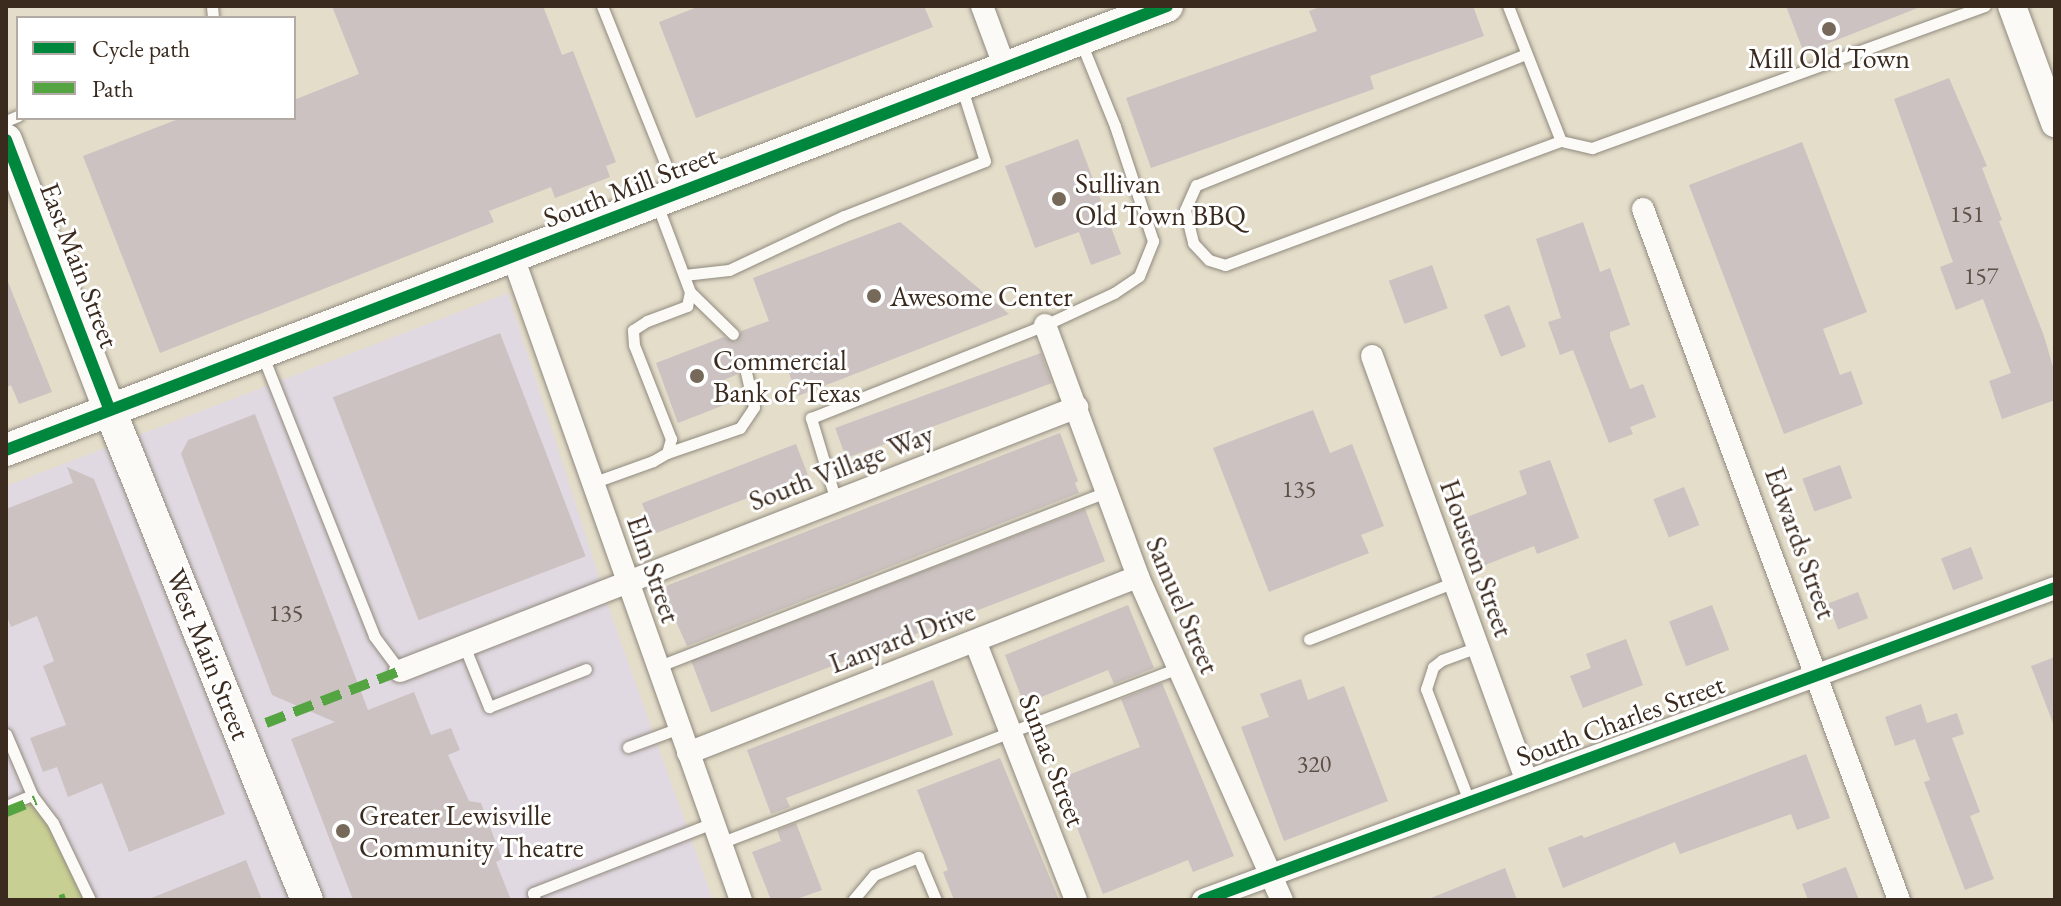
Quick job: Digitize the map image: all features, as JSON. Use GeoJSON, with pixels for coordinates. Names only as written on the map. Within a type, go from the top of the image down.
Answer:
{"type":"FeatureCollection","features":[{"type":"Feature","properties":{"kind":"main road","name":"South Mill Street"},"geometry":{"type":"LineString","coordinates":[[6,450],[109,408],[1167,6]]}},
{"type":"Feature","properties":{"kind":"main road","name":"East Main Street"},"geometry":{"type":"LineString","coordinates":[[6,140],[109,408]]}},
{"type":"Feature","properties":{"kind":"main road","name":"West Main Street"},"geometry":{"type":"LineString","coordinates":[[109,408],[307,900]]}},
{"type":"Feature","properties":{"kind":"street"},"geometry":{"type":"LineString","coordinates":[[982,6],[1005,68]]}},
{"type":"Feature","properties":{"kind":"street"},"geometry":{"type":"LineString","coordinates":[[2012,6],[2055,123]]}},
{"type":"Feature","properties":{"kind":"street","name":"Edwards Street"},"geometry":{"type":"LineString","coordinates":[[1643,209],[1899,900]]}},
{"type":"Feature","properties":{"kind":"street","name":"Elm Street"},"geometry":{"type":"LineString","coordinates":[[513,257],[741,900]]}},
{"type":"Feature","properties":{"kind":"street","name":"Samuel Street"},"geometry":{"type":"LineString","coordinates":[[1045,325],[1138,577],[1176,669],[1226,781],[1273,874],[1282,900]]}},
{"type":"Feature","properties":{"kind":"street","name":"Houston Street"},"geometry":{"type":"LineString","coordinates":[[1372,356],[1526,780]]}},
{"type":"Feature","properties":{"kind":"street","name":"South Village Way"},"geometry":{"type":"LineString","coordinates":[[400,671],[1077,407]]}},
{"type":"Feature","properties":{"kind":"street","name":"Lanyard Drive"},"geometry":{"type":"LineString","coordinates":[[688,753],[1138,577]]}},
{"type":"Feature","properties":{"kind":"street","name":"South Charles Street"},"geometry":{"type":"LineString","coordinates":[[1203,900],[2055,588]]}},
{"type":"Feature","properties":{"kind":"street","name":"Sumac Street"},"geometry":{"type":"LineString","coordinates":[[975,641],[1076,900]]}},
{"type":"Feature","properties":{"kind":"lane"},"geometry":{"type":"LineString","coordinates":[[602,6],[667,198],[690,292],[733,334]]}},
{"type":"Feature","properties":{"kind":"lane"},"geometry":{"type":"LineString","coordinates":[[1508,6],[1561,141]]}},
{"type":"Feature","properties":{"kind":"lane"},"geometry":{"type":"LineString","coordinates":[[1526,54],[1196,185],[1185,210],[1193,243],[1209,260],[1225,265],[1561,141],[1592,148],[1985,6]]}},
{"type":"Feature","properties":{"kind":"lane"},"geometry":{"type":"LineString","coordinates":[[836,501],[811,418],[1045,325],[1114,293],[1139,276],[1153,241],[1115,126],[1079,40]]}},
{"type":"Feature","properties":{"kind":"lane"},"geometry":{"type":"LineString","coordinates":[[684,275],[729,270],[844,216],[985,161],[960,85]]}},
{"type":"Feature","properties":{"kind":"lane"},"geometry":{"type":"LineString","coordinates":[[667,453],[671,439],[634,345],[633,330],[647,321],[687,306],[690,292]]}},
{"type":"Feature","properties":{"kind":"lane"},"geometry":{"type":"LineString","coordinates":[[261,351],[374,636],[400,671]]}},
{"type":"Feature","properties":{"kind":"lane"},"geometry":{"type":"LineString","coordinates":[[592,483],[740,428],[754,407],[746,371]]}},
{"type":"Feature","properties":{"kind":"lane"},"geometry":{"type":"LineString","coordinates":[[657,667],[1105,492]]}},
{"type":"Feature","properties":{"kind":"lane"},"geometry":{"type":"LineString","coordinates":[[1309,639],[1452,583]]}},
{"type":"Feature","properties":{"kind":"lane"},"geometry":{"type":"LineString","coordinates":[[1469,801],[1426,689],[1433,667],[1477,647]]}},
{"type":"Feature","properties":{"kind":"lane"},"geometry":{"type":"LineString","coordinates":[[465,648],[489,707],[586,669]]}},
{"type":"Feature","properties":{"kind":"lane"},"geometry":{"type":"LineString","coordinates":[[534,896],[1011,733],[1176,669]]}},
{"type":"Feature","properties":{"kind":"lane"},"geometry":{"type":"LineString","coordinates":[[628,747],[679,728]]}},
{"type":"Feature","properties":{"kind":"lane"},"geometry":{"type":"LineString","coordinates":[[6,734],[32,795],[53,823],[90,900]]}},
{"type":"Feature","properties":{"kind":"lane"},"geometry":{"type":"LineString","coordinates":[[6,806],[32,795]]}},
{"type":"Feature","properties":{"kind":"lane"},"geometry":{"type":"LineString","coordinates":[[853,900],[874,875],[918,857],[936,900]]}},
{"type":"Feature","properties":{"kind":"shaded area"},"geometry":{"type":"Polygon","coordinates":[[[508,293],[611,614],[713,900],[6,900],[6,486],[508,293]]]}},
{"type":"Feature","properties":{"kind":"green space"},"geometry":{"type":"Polygon","coordinates":[[[32,795],[90,900],[6,900],[6,806],[32,795]]]}},
{"type":"Feature","properties":{"kind":"building"},"geometry":{"type":"Polygon","coordinates":[[[332,6],[543,6],[562,55],[573,51],[616,162],[606,166],[610,177],[555,198],[551,187],[489,211],[494,222],[160,353],[83,156],[176,120],[296,120],[296,99],[359,74],[332,6]]]}},
{"type":"Feature","properties":{"kind":"building"},"geometry":{"type":"Polygon","coordinates":[[[700,6],[924,6],[933,27],[696,118],[659,22],[700,6]]]}},
{"type":"Feature","properties":{"kind":"building"},"geometry":{"type":"Polygon","coordinates":[[[1323,6],[1473,6],[1484,36],[1370,76],[1374,89],[1151,168],[1126,98],[1317,31],[1309,11],[1323,6]]]}},
{"type":"Feature","properties":{"kind":"building","name":"Mill Old Town"},"geometry":{"type":"Polygon","coordinates":[[[1786,6],[1920,6],[1920,7],[1804,53],[1786,6]]]}},
{"type":"Feature","properties":{"kind":"building"},"geometry":{"type":"Polygon","coordinates":[[[1949,78],[1987,166],[1982,168],[2002,220],[1999,221],[2044,336],[2055,374],[2055,400],[2002,419],[1989,381],[2011,373],[1983,299],[1956,310],[1940,267],[1953,262],[1894,99],[1949,78]]]}},
{"type":"Feature","properties":{"kind":"building","name":"Sullivan Old Town BBQ"},"geometry":{"type":"Polygon","coordinates":[[[1078,139],[1121,254],[1091,265],[1079,232],[1035,248],[1005,166],[1078,139]]]}},
{"type":"Feature","properties":{"kind":"building"},"geometry":{"type":"Polygon","coordinates":[[[1802,142],[1867,312],[1823,329],[1840,375],[1851,371],[1863,404],[1784,434],[1689,185],[1802,142]]]}},
{"type":"Feature","properties":{"kind":"building","name":"Awesome Center"},"geometry":{"type":"Polygon","coordinates":[[[900,222],[1009,314],[798,396],[783,358],[754,368],[743,363],[738,374],[724,380],[732,402],[678,423],[656,363],[724,337],[736,342],[741,331],[769,321],[753,278],[900,222]]]}},
{"type":"Feature","properties":{"kind":"building"},"geometry":{"type":"Polygon","coordinates":[[[1583,222],[1600,272],[1610,268],[1630,325],[1610,332],[1610,337],[1630,389],[1643,384],[1656,417],[1630,427],[1633,434],[1609,443],[1573,350],[1560,355],[1548,322],[1561,318],[1536,239],[1583,222]]]}},
{"type":"Feature","properties":{"kind":"building"},"geometry":{"type":"Polygon","coordinates":[[[1432,265],[1448,308],[1405,324],[1389,281],[1432,265]]]}},
{"type":"Feature","properties":{"kind":"building"},"geometry":{"type":"Polygon","coordinates":[[[6,277],[52,392],[19,404],[11,385],[6,388],[6,277]]]}},
{"type":"Feature","properties":{"kind":"building"},"geometry":{"type":"Polygon","coordinates":[[[1509,305],[1526,347],[1501,357],[1484,315],[1509,305]]]}},
{"type":"Feature","properties":{"kind":"building"},"geometry":{"type":"Polygon","coordinates":[[[500,333],[586,556],[419,620],[333,397],[500,333]]]}},
{"type":"Feature","properties":{"kind":"building"},"geometry":{"type":"Polygon","coordinates":[[[1041,353],[1052,383],[846,458],[835,428],[1041,353]]]}},
{"type":"Feature","properties":{"kind":"building"},"geometry":{"type":"Polygon","coordinates":[[[1313,410],[1330,453],[1352,444],[1384,526],[1361,535],[1369,553],[1269,592],[1213,448],[1313,410]]]}},
{"type":"Feature","properties":{"kind":"building"},"geometry":{"type":"Polygon","coordinates":[[[255,414],[368,710],[414,692],[431,735],[451,728],[460,750],[448,755],[469,801],[481,803],[502,859],[496,862],[511,900],[353,900],[291,739],[335,722],[272,695],[181,454],[188,440],[255,414]]]}},
{"type":"Feature","properties":{"kind":"building"},"geometry":{"type":"Polygon","coordinates":[[[1060,433],[1078,481],[1075,483],[1079,493],[687,646],[661,588],[1060,433]]]}},
{"type":"Feature","properties":{"kind":"building"},"geometry":{"type":"Polygon","coordinates":[[[796,444],[808,475],[654,534],[642,503],[796,444]]]}},
{"type":"Feature","properties":{"kind":"building"},"geometry":{"type":"Polygon","coordinates":[[[1550,460],[1579,538],[1537,554],[1534,546],[1480,567],[1462,519],[1527,494],[1519,471],[1550,460]]]}},
{"type":"Feature","properties":{"kind":"building"},"geometry":{"type":"Polygon","coordinates":[[[1840,465],[1852,498],[1814,512],[1802,479],[1840,465]]]}},
{"type":"Feature","properties":{"kind":"building"},"geometry":{"type":"Polygon","coordinates":[[[67,467],[94,479],[225,814],[129,852],[102,783],[68,797],[57,767],[43,772],[30,738],[66,725],[43,666],[54,661],[37,616],[11,627],[6,614],[6,509],[73,483],[67,467]]]}},
{"type":"Feature","properties":{"kind":"building"},"geometry":{"type":"Polygon","coordinates":[[[1684,487],[1699,525],[1669,537],[1653,499],[1684,487]]]}},
{"type":"Feature","properties":{"kind":"building"},"geometry":{"type":"Polygon","coordinates":[[[1085,509],[1105,561],[711,713],[691,660],[1085,509]]]}},
{"type":"Feature","properties":{"kind":"building"},"geometry":{"type":"Polygon","coordinates":[[[1971,547],[1983,579],[1953,590],[1941,558],[1971,547]]]}},
{"type":"Feature","properties":{"kind":"building"},"geometry":{"type":"Polygon","coordinates":[[[1858,592],[1868,618],[1838,630],[1828,603],[1858,592]]]}},
{"type":"Feature","properties":{"kind":"building"},"geometry":{"type":"Polygon","coordinates":[[[1128,605],[1154,668],[1114,684],[1108,670],[1024,704],[1005,655],[1128,605]]]}},
{"type":"Feature","properties":{"kind":"building"},"geometry":{"type":"Polygon","coordinates":[[[1712,605],[1729,650],[1686,666],[1669,621],[1712,605]]]}},
{"type":"Feature","properties":{"kind":"building"},"geometry":{"type":"Polygon","coordinates":[[[1626,639],[1643,685],[1583,708],[1570,676],[1591,668],[1586,654],[1626,639]]]}},
{"type":"Feature","properties":{"kind":"building"},"geometry":{"type":"Polygon","coordinates":[[[2055,657],[2055,723],[2053,723],[2031,666],[2055,657]]]}},
{"type":"Feature","properties":{"kind":"building"},"geometry":{"type":"Polygon","coordinates":[[[1301,679],[1308,700],[1344,686],[1388,801],[1284,841],[1241,727],[1269,717],[1260,694],[1301,679]]]}},
{"type":"Feature","properties":{"kind":"building"},"geometry":{"type":"Polygon","coordinates":[[[933,680],[953,735],[786,798],[790,807],[771,814],[747,750],[933,680]]]}},
{"type":"Feature","properties":{"kind":"building"},"geometry":{"type":"Polygon","coordinates":[[[1162,683],[1234,856],[1193,872],[1188,860],[1103,894],[1058,779],[1140,747],[1121,699],[1162,683]]]}},
{"type":"Feature","properties":{"kind":"building"},"geometry":{"type":"Polygon","coordinates":[[[1921,704],[1927,723],[1957,713],[1964,734],[1952,738],[1980,812],[1970,816],[1994,879],[1965,890],[1924,782],[1930,780],[1915,739],[1895,746],[1885,717],[1921,704]]]}},
{"type":"Feature","properties":{"kind":"building"},"geometry":{"type":"Polygon","coordinates":[[[1806,754],[1830,818],[1797,830],[1791,814],[1680,854],[1675,842],[1563,888],[1548,848],[1582,835],[1584,838],[1806,754]]]}},
{"type":"Feature","properties":{"kind":"building"},"geometry":{"type":"Polygon","coordinates":[[[1000,758],[1059,900],[954,900],[943,872],[948,870],[917,790],[1000,758]]]}},
{"type":"Feature","properties":{"kind":"building"},"geometry":{"type":"Polygon","coordinates":[[[796,823],[822,890],[794,900],[771,900],[752,852],[781,841],[777,830],[796,823]]]}},
{"type":"Feature","properties":{"kind":"building"},"geometry":{"type":"Polygon","coordinates":[[[246,860],[262,900],[149,900],[149,899],[246,860]]]}},
{"type":"Feature","properties":{"kind":"building"},"geometry":{"type":"Polygon","coordinates":[[[1846,867],[1859,900],[1808,900],[1802,884],[1846,867]]]}},
{"type":"Feature","properties":{"kind":"building"},"geometry":{"type":"Polygon","coordinates":[[[1505,868],[1517,900],[1431,900],[1431,898],[1505,868]]]}},
{"type":"Feature","properties":{"kind":"marked path"},"geometry":{"type":"LineString","coordinates":[[266,723],[400,671]]}},
{"type":"Feature","properties":{"kind":"marked path"},"geometry":{"type":"LineString","coordinates":[[6,812],[36,800]]}},
{"type":"Feature","properties":{"kind":"marked path"},"geometry":{"type":"LineString","coordinates":[[60,900],[66,898]]}},
{"type":"Feature","properties":{"kind":"cycle path"},"geometry":{"type":"LineString","coordinates":[[6,450],[1167,6]]}},
{"type":"Feature","properties":{"kind":"cycle path"},"geometry":{"type":"LineString","coordinates":[[6,140],[109,408]]}},
{"type":"Feature","properties":{"kind":"cycle path"},"geometry":{"type":"LineString","coordinates":[[1203,900],[2055,588]]}},
{"type":"Feature","properties":{"kind":"place","name":"Mill Old Town"},"geometry":{"type":"Point","coordinates":[1829,29]}},
{"type":"Feature","properties":{"kind":"place","name":"Sullivan Old Town BBQ"},"geometry":{"type":"Point","coordinates":[1059,199]}},
{"type":"Feature","properties":{"kind":"place","name":"Awesome Center"},"geometry":{"type":"Point","coordinates":[874,296]}},
{"type":"Feature","properties":{"kind":"place","name":"Commercial Bank of Texas"},"geometry":{"type":"Point","coordinates":[697,376]}},
{"type":"Feature","properties":{"kind":"place","name":"Greater Lewisville Community Theatre"},"geometry":{"type":"Point","coordinates":[343,831]}}]}
